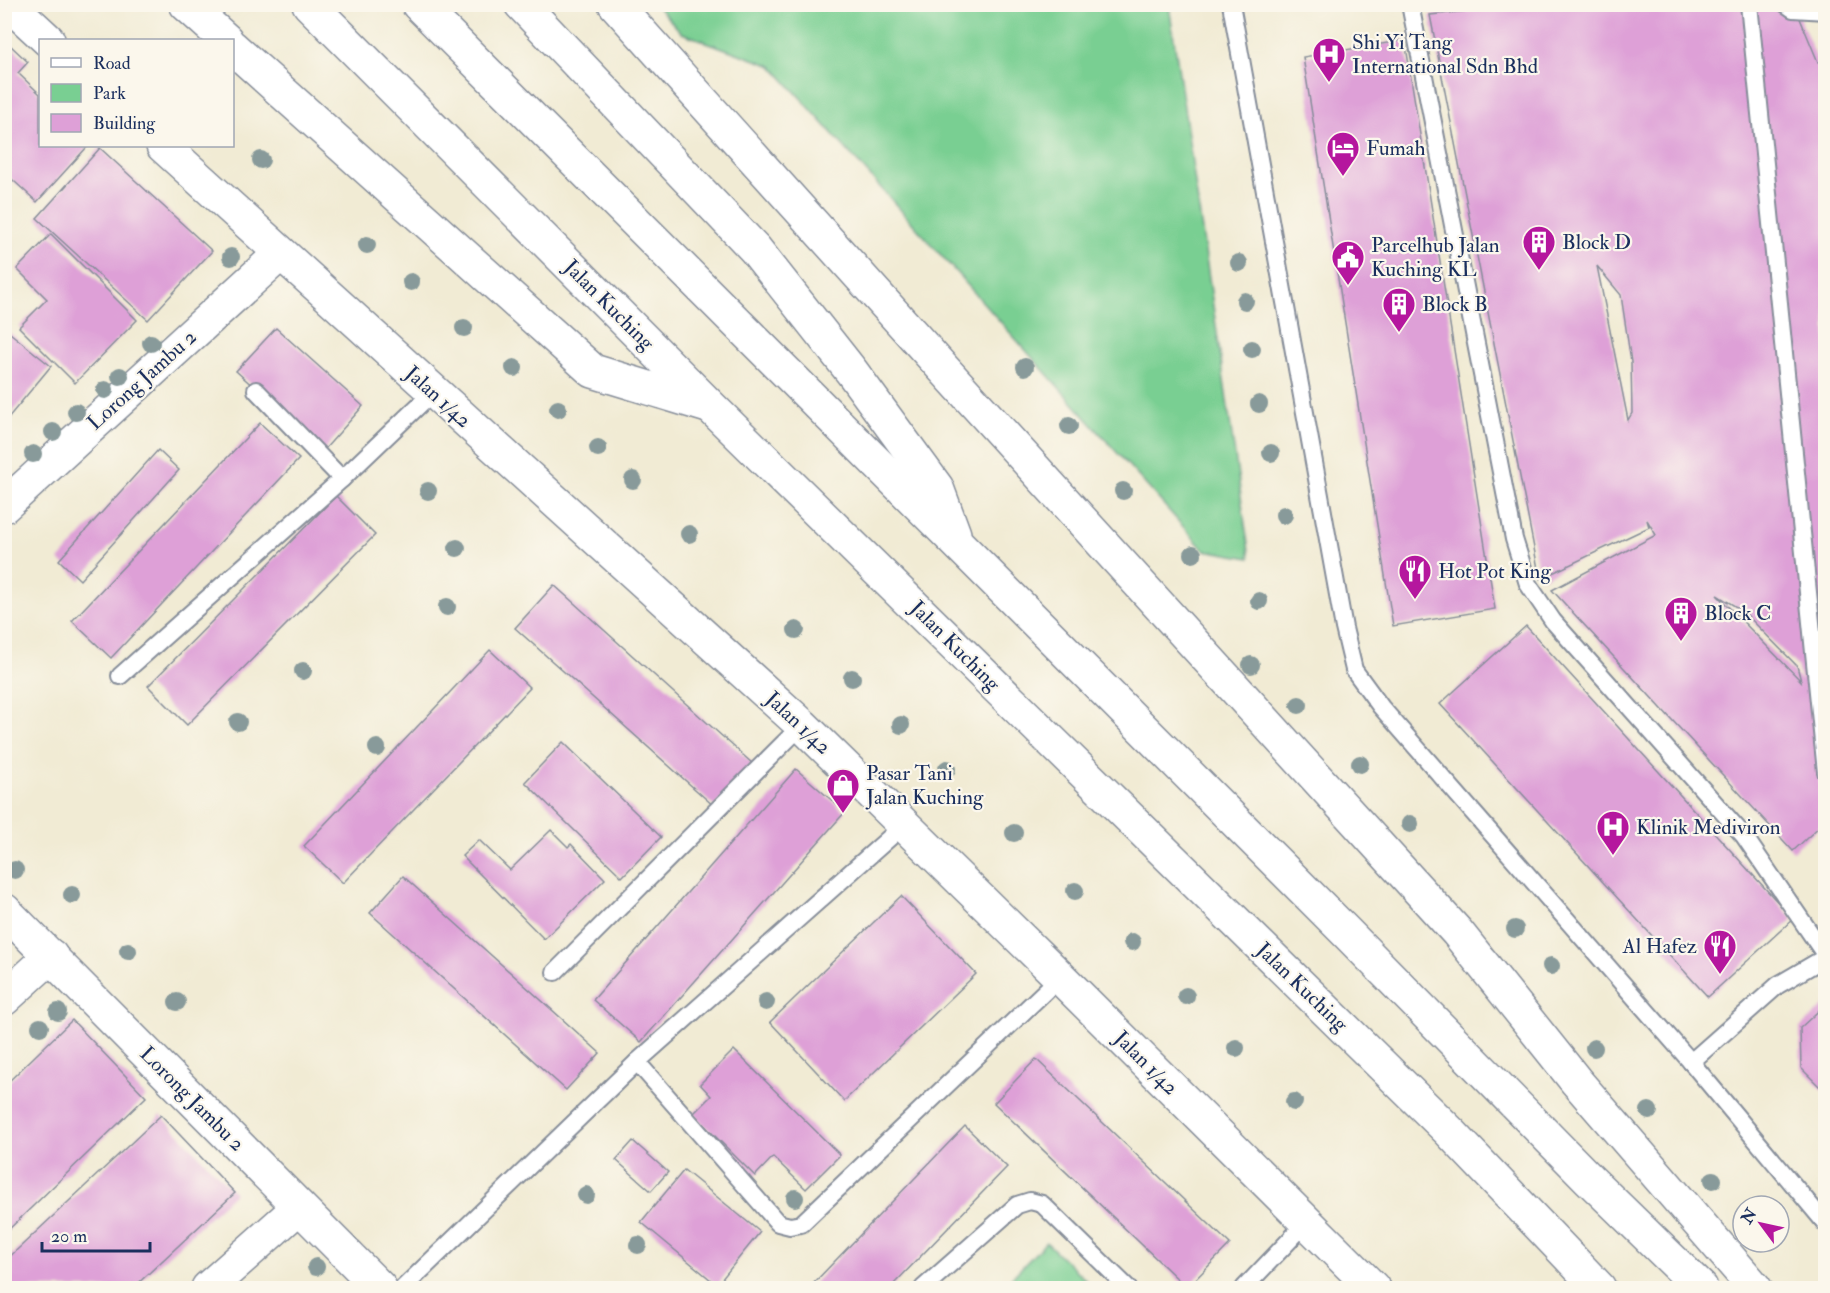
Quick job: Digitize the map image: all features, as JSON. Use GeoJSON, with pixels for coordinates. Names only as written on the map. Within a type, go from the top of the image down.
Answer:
{"type":"FeatureCollection","features":[{"type":"Feature","properties":{"kind":"main road"},"geometry":{"type":"LineString","coordinates":[[9,4],[47,39]]}},
{"type":"Feature","properties":{"kind":"main road"},"geometry":{"type":"LineString","coordinates":[[186,4],[225,39]]}},
{"type":"Feature","properties":{"kind":"main road","name":"Jalan Kuching"},"geometry":{"type":"LineString","coordinates":[[309,4],[712,408],[1450,1132],[1599,1288]]}},
{"type":"Feature","properties":{"kind":"main road"},"geometry":{"type":"LineString","coordinates":[[521,4],[755,249],[852,372],[937,489],[957,544]]}},
{"type":"Feature","properties":{"kind":"main road"},"geometry":{"type":"LineString","coordinates":[[615,4],[940,365],[1457,932],[1576,1081],[1755,1288]]}},
{"type":"Feature","properties":{"kind":"main road"},"geometry":{"type":"LineString","coordinates":[[422,9],[1345,931],[1589,1179],[1701,1288]]}},
{"type":"Feature","properties":{"kind":"main road"},"geometry":{"type":"LineString","coordinates":[[234,48],[593,371],[712,408]]}},
{"type":"Feature","properties":{"kind":"main road","name":"Jalan 1/42"},"geometry":{"type":"LineString","coordinates":[[164,147],[802,725],[905,824],[1373,1288]]}},
{"type":"Feature","properties":{"kind":"main road","name":"Lorong Jambu 2"},"geometry":{"type":"LineString","coordinates":[[4,506],[280,254]]}},
{"type":"Feature","properties":{"kind":"main road","name":"Lorong Jambu 2"},"geometry":{"type":"LineString","coordinates":[[4,910],[380,1288]]}},
{"type":"Feature","properties":{"kind":"main road"},"geometry":{"type":"LineString","coordinates":[[4,999],[51,956]]}},
{"type":"Feature","properties":{"kind":"main road"},"geometry":{"type":"LineString","coordinates":[[208,1288],[299,1207]]}},
{"type":"Feature","properties":{"kind":"lane"},"geometry":{"type":"LineString","coordinates":[[1231,4],[1344,628],[1354,670],[1381,708],[1691,1062],[1826,1224]]}},
{"type":"Feature","properties":{"kind":"lane"},"geometry":{"type":"LineString","coordinates":[[1410,4],[1514,539],[1528,585],[1552,621],[1744,836],[1826,957],[1778,985],[1691,1062]]}},
{"type":"Feature","properties":{"kind":"lane"},"geometry":{"type":"LineString","coordinates":[[1749,4],[1826,772]]}},
{"type":"Feature","properties":{"kind":"lane"},"geometry":{"type":"LineString","coordinates":[[1786,4],[1793,9],[1826,11]]}},
{"type":"Feature","properties":{"kind":"lane"},"geometry":{"type":"LineString","coordinates":[[256,390],[342,479]]}},
{"type":"Feature","properties":{"kind":"lane"},"geometry":{"type":"LineString","coordinates":[[120,676],[342,479],[433,392]]}},
{"type":"Feature","properties":{"kind":"lane"},"geometry":{"type":"LineString","coordinates":[[555,972],[802,725]]}},
{"type":"Feature","properties":{"kind":"lane"},"geometry":{"type":"LineString","coordinates":[[403,1288],[637,1062],[905,824]]}},
{"type":"Feature","properties":{"kind":"lane"},"geometry":{"type":"LineString","coordinates":[[637,1062],[778,1223],[790,1226],[801,1224],[1060,977]]}},
{"type":"Feature","properties":{"kind":"lane"},"geometry":{"type":"LineString","coordinates":[[923,1288],[1017,1205],[1030,1201],[1042,1204],[1128,1288]]}},
{"type":"Feature","properties":{"kind":"lane"},"geometry":{"type":"LineString","coordinates":[[1244,1288],[1306,1222]]}},
{"type":"Feature","properties":{"kind":"green space"},"geometry":{"type":"Polygon","coordinates":[[[656,5],[1169,5],[1250,558],[1204,550],[772,66],[682,33],[656,5]]]}},
{"type":"Feature","properties":{"kind":"green space"},"geometry":{"type":"Polygon","coordinates":[[[1046,1242],[1094,1288],[1002,1288],[1046,1242]]]}},
{"type":"Feature","properties":{"kind":"building"},"geometry":{"type":"Polygon","coordinates":[[[1535,4],[1794,4],[1818,62],[1826,62],[1826,692],[1814,694],[1822,824],[1793,851],[1552,590],[1656,535],[1647,520],[1649,527],[1540,579],[1430,15],[1535,4]],[[1597,266],[1628,420],[1632,413],[1631,362],[1621,295],[1597,266]],[[1717,595],[1801,681],[1797,666],[1743,611],[1717,595]]]}},
{"type":"Feature","properties":{"kind":"building","name":"Block B"},"geometry":{"type":"Polygon","coordinates":[[[1405,40],[1495,609],[1393,626],[1303,57],[1405,40]]]}},
{"type":"Feature","properties":{"kind":"building"},"geometry":{"type":"Polygon","coordinates":[[[10,45],[28,62],[18,73],[39,93],[39,147],[87,147],[37,202],[4,172],[4,50],[10,45]]]}},
{"type":"Feature","properties":{"kind":"building"},"geometry":{"type":"Polygon","coordinates":[[[100,148],[212,251],[148,320],[37,218],[100,148]]]}},
{"type":"Feature","properties":{"kind":"building"},"geometry":{"type":"Polygon","coordinates":[[[51,234],[137,320],[75,383],[19,327],[47,299],[17,269],[51,234]]]}},
{"type":"Feature","properties":{"kind":"building"},"geometry":{"type":"Polygon","coordinates":[[[276,328],[363,406],[324,450],[236,371],[276,328]]]}},
{"type":"Feature","properties":{"kind":"building"},"geometry":{"type":"Polygon","coordinates":[[[5,329],[51,366],[8,418],[5,415],[5,329]]]}},
{"type":"Feature","properties":{"kind":"building"},"geometry":{"type":"Polygon","coordinates":[[[260,423],[299,459],[111,658],[72,621],[260,423]]]}},
{"type":"Feature","properties":{"kind":"building"},"geometry":{"type":"Polygon","coordinates":[[[158,450],[179,470],[80,580],[59,560],[158,450]]]}},
{"type":"Feature","properties":{"kind":"building"},"geometry":{"type":"Polygon","coordinates":[[[336,496],[375,535],[187,725],[148,686],[336,496]]]}},
{"type":"Feature","properties":{"kind":"building"},"geometry":{"type":"Polygon","coordinates":[[[554,585],[753,764],[715,807],[515,628],[554,585]]]}},
{"type":"Feature","properties":{"kind":"building"},"geometry":{"type":"Polygon","coordinates":[[[1526,626],[1793,919],[1708,997],[1440,704],[1526,626]]]}},
{"type":"Feature","properties":{"kind":"building"},"geometry":{"type":"Polygon","coordinates":[[[490,650],[530,688],[343,883],[304,846],[490,650]]]}},
{"type":"Feature","properties":{"kind":"building"},"geometry":{"type":"Polygon","coordinates":[[[563,742],[661,837],[622,877],[525,782],[563,742]]]}},
{"type":"Feature","properties":{"kind":"building"},"geometry":{"type":"Polygon","coordinates":[[[796,769],[845,812],[641,1042],[593,1000],[796,769]]]}},
{"type":"Feature","properties":{"kind":"building"},"geometry":{"type":"Polygon","coordinates":[[[551,830],[568,847],[571,844],[605,879],[544,939],[462,856],[479,840],[510,870],[551,830]]]}},
{"type":"Feature","properties":{"kind":"building"},"geometry":{"type":"Polygon","coordinates":[[[403,876],[600,1053],[566,1090],[370,913],[403,876]]]}},
{"type":"Feature","properties":{"kind":"building"},"geometry":{"type":"Polygon","coordinates":[[[901,896],[976,974],[844,1101],[770,1022],[901,896]]]}},
{"type":"Feature","properties":{"kind":"building"},"geometry":{"type":"Polygon","coordinates":[[[1826,1004],[1826,1093],[1801,1068],[1800,1028],[1826,1004]]]}},
{"type":"Feature","properties":{"kind":"building"},"geometry":{"type":"Polygon","coordinates":[[[72,1020],[146,1097],[4,1234],[4,1086],[72,1020]]]}},
{"type":"Feature","properties":{"kind":"building"},"geometry":{"type":"Polygon","coordinates":[[[734,1050],[840,1155],[806,1189],[773,1157],[755,1176],[693,1114],[711,1096],[700,1084],[734,1050]]]}},
{"type":"Feature","properties":{"kind":"building"},"geometry":{"type":"Polygon","coordinates":[[[1036,1059],[1230,1244],[1187,1288],[994,1103],[1036,1059]]]}},
{"type":"Feature","properties":{"kind":"building"},"geometry":{"type":"Polygon","coordinates":[[[161,1115],[235,1193],[133,1288],[4,1288],[4,1262],[161,1115]]]}},
{"type":"Feature","properties":{"kind":"building"},"geometry":{"type":"Polygon","coordinates":[[[965,1126],[1007,1167],[890,1288],[809,1288],[965,1126]]]}},
{"type":"Feature","properties":{"kind":"building"},"geometry":{"type":"Polygon","coordinates":[[[633,1141],[668,1172],[651,1191],[616,1160],[633,1141]]]}},
{"type":"Feature","properties":{"kind":"building"},"geometry":{"type":"Polygon","coordinates":[[[684,1170],[760,1232],[717,1285],[641,1222],[684,1170]]]}},
{"type":"Feature","properties":{"kind":"place","name":"Shi Yi Tang International Sdn Bhd"},"geometry":{"type":"Point","coordinates":[1329,83]}},
{"type":"Feature","properties":{"kind":"place","name":"Fumah"},"geometry":{"type":"Point","coordinates":[1343,177]}},
{"type":"Feature","properties":{"kind":"place","name":"Block D"},"geometry":{"type":"Point","coordinates":[1539,271]}},
{"type":"Feature","properties":{"kind":"place","name":"Parcelhub Jalan Kuching KL"},"geometry":{"type":"Point","coordinates":[1348,286]}},
{"type":"Feature","properties":{"kind":"place","name":"Block B"},"geometry":{"type":"Point","coordinates":[1399,333]}},
{"type":"Feature","properties":{"kind":"place","name":"Hot Pot King"},"geometry":{"type":"Point","coordinates":[1415,600]}},
{"type":"Feature","properties":{"kind":"place","name":"Block C"},"geometry":{"type":"Point","coordinates":[1681,642]}},
{"type":"Feature","properties":{"kind":"place","name":"Pasar Tani Jalan Kuching"},"geometry":{"type":"Point","coordinates":[843,814]}},
{"type":"Feature","properties":{"kind":"place","name":"Klinik Mediviron"},"geometry":{"type":"Point","coordinates":[1613,856]}},
{"type":"Feature","properties":{"kind":"place","name":"Al Hafez"},"geometry":{"type":"Point","coordinates":[1720,975]}}]}
